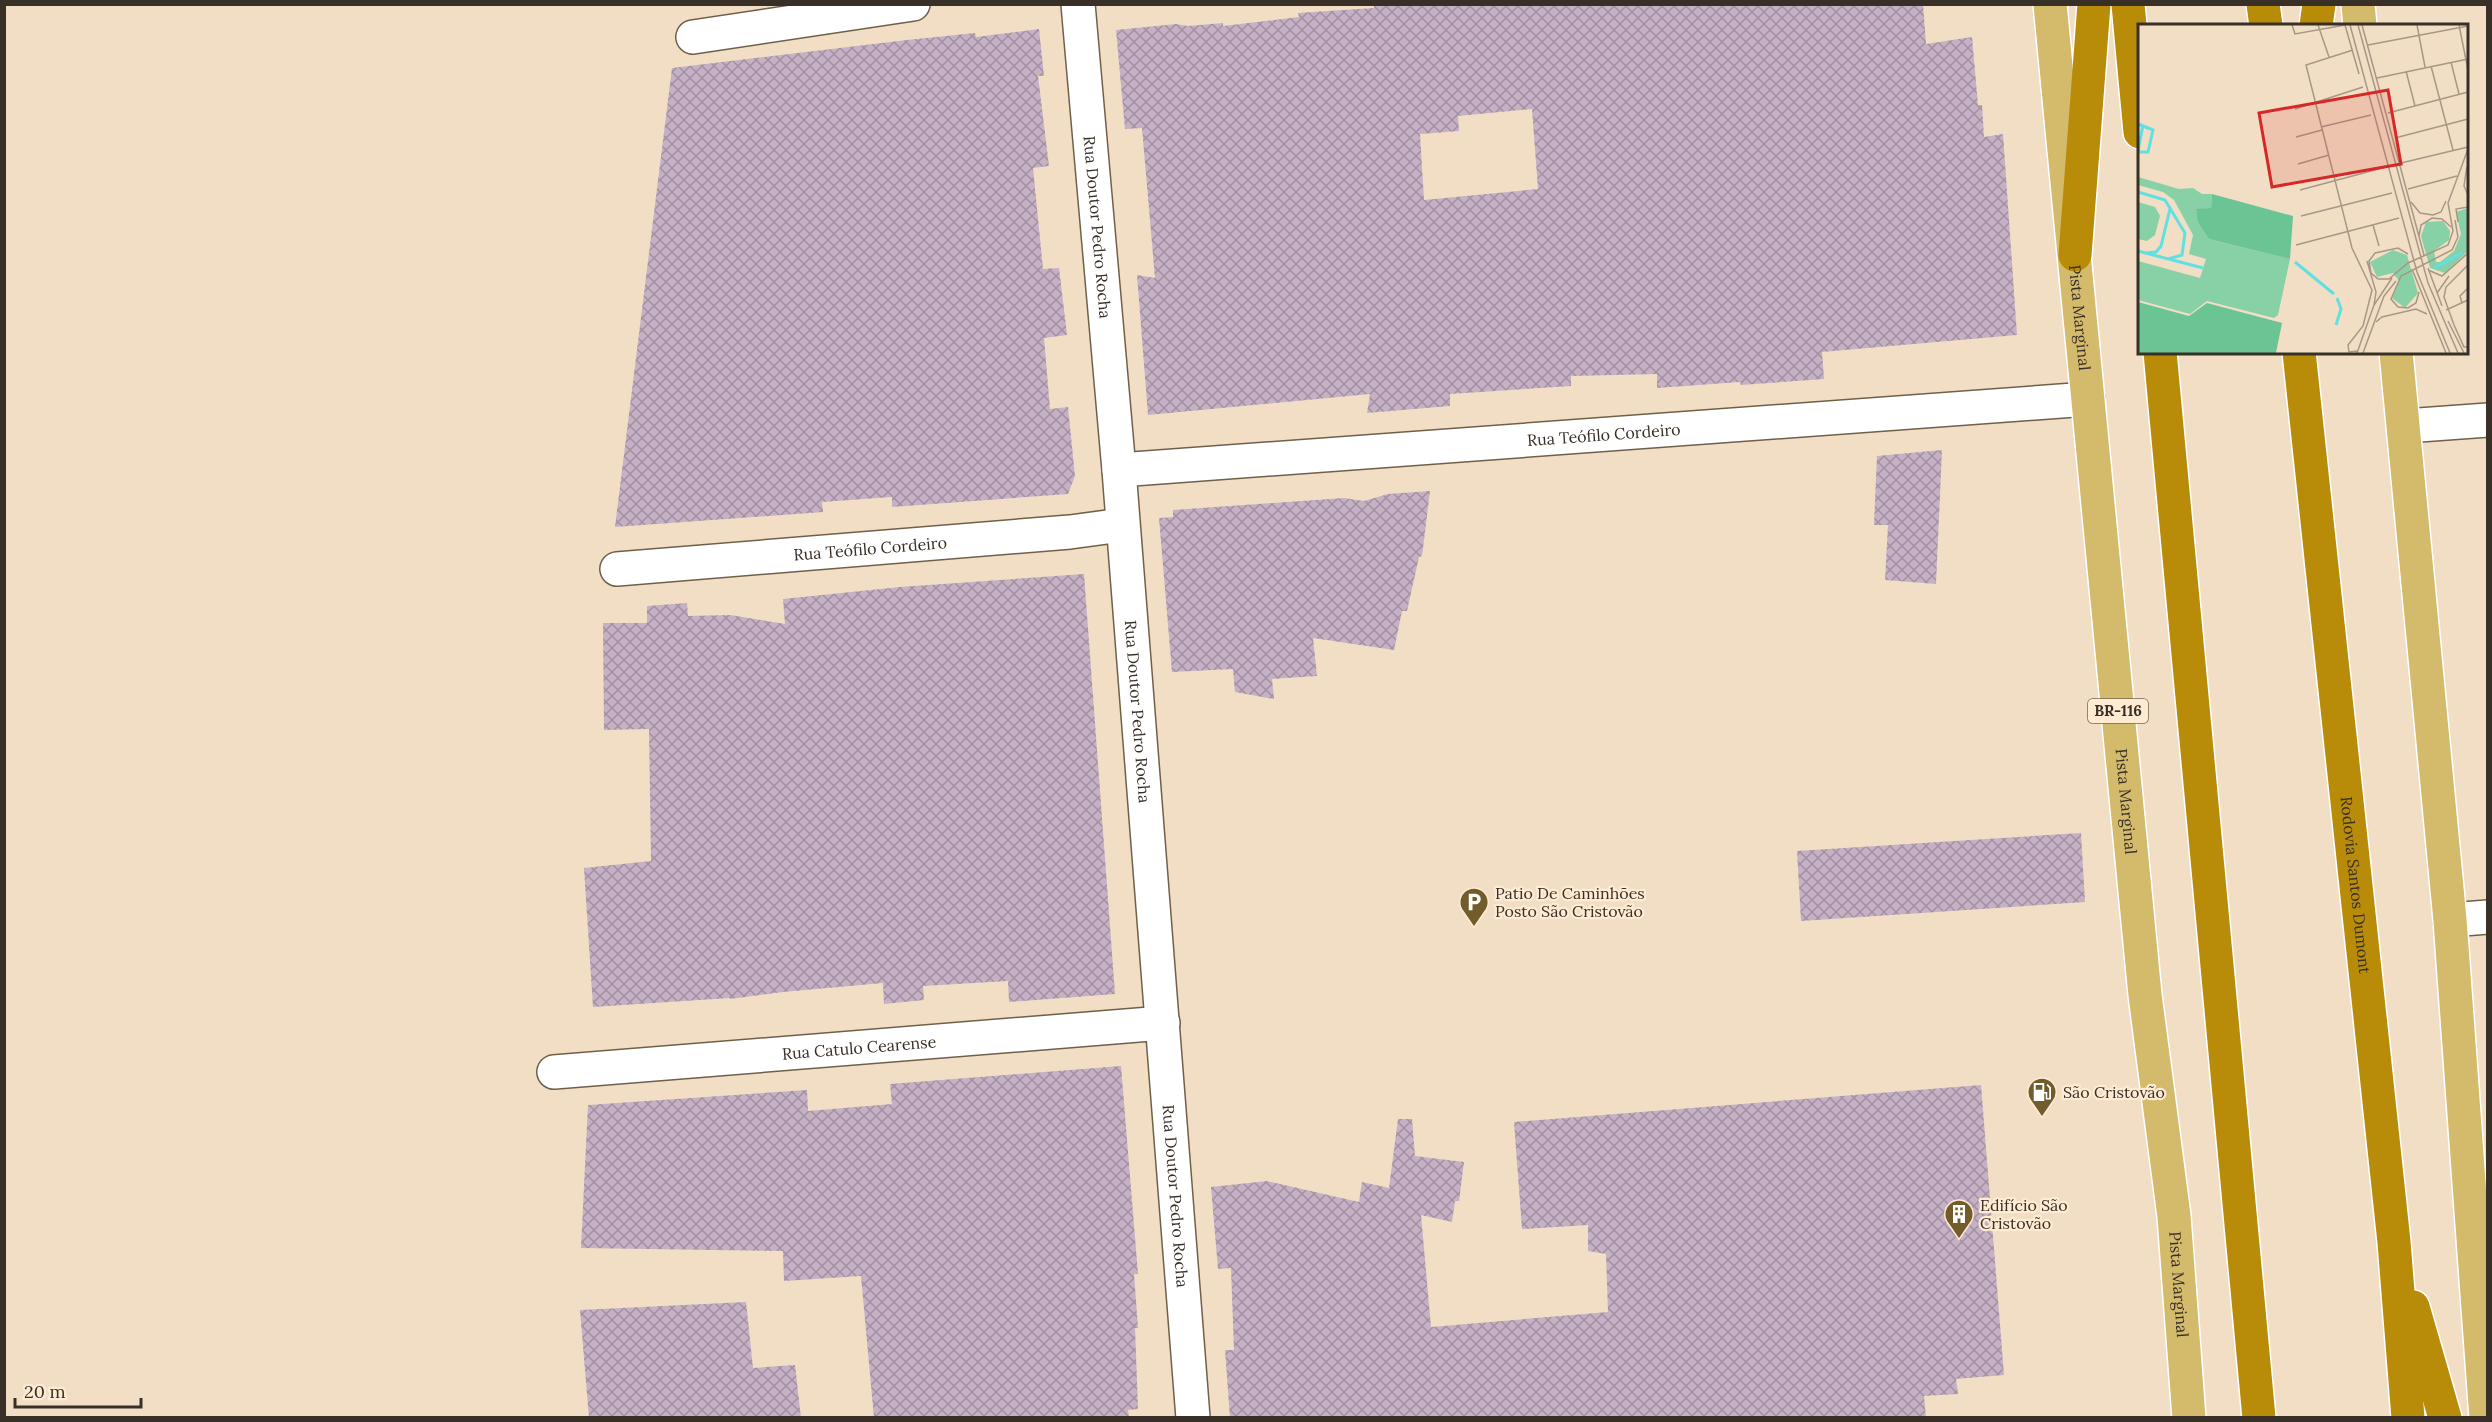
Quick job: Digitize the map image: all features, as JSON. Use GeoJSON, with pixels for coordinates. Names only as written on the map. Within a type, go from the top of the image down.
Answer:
{"type":"FeatureCollection","features":[{"type":"Feature","properties":{"kind":"highway"},"geometry":{"type":"LineString","coordinates":[[2075,255],[2094,4]]}},
{"type":"Feature","properties":{"kind":"highway"},"geometry":{"type":"LineString","coordinates":[[2128,4],[2138,120]]}},
{"type":"Feature","properties":{"kind":"highway"},"geometry":{"type":"LineString","coordinates":[[2264,4],[2266,24]]}},
{"type":"Feature","properties":{"kind":"highway"},"geometry":{"type":"LineString","coordinates":[[2316,24],[2319,4]]}},
{"type":"Feature","properties":{"kind":"highway"},"geometry":{"type":"LineString","coordinates":[[2160,354],[2259,1418]]}},
{"type":"Feature","properties":{"kind":"highway","name":"Rodovia Santos Dumont"},"geometry":{"type":"LineString","coordinates":[[2299,354],[2394,1242],[2408,1418]]}},
{"type":"Feature","properties":{"kind":"highway"},"geometry":{"type":"LineString","coordinates":[[2394,1242],[2445,1418]]}},
{"type":"Feature","properties":{"kind":"main road","name":"Pista Marginal"},"geometry":{"type":"LineString","coordinates":[[2050,4],[2145,995],[2174,1216],[2189,1418]]}},
{"type":"Feature","properties":{"kind":"main road"},"geometry":{"type":"LineString","coordinates":[[2358,4],[2361,24]]}},
{"type":"Feature","properties":{"kind":"main road"},"geometry":{"type":"LineString","coordinates":[[2396,354],[2450,920],[2486,1412]]}},
{"type":"Feature","properties":{"kind":"street"},"geometry":{"type":"LineString","coordinates":[[693,37],[913,4]]}},
{"type":"Feature","properties":{"kind":"street","name":"Rua Doutor Pedro Rocha"},"geometry":{"type":"LineString","coordinates":[[1078,4],[1119,470],[1193,1418]]}},
{"type":"Feature","properties":{"kind":"street","name":"Rua Teófilo Cordeiro"},"geometry":{"type":"LineString","coordinates":[[1119,470],[2088,399]]}},
{"type":"Feature","properties":{"kind":"street"},"geometry":{"type":"LineString","coordinates":[[2404,426],[2487,420]]}},
{"type":"Feature","properties":{"kind":"street","name":"Rua Teófilo Cordeiro"},"geometry":{"type":"LineString","coordinates":[[617,569],[1058,533],[1122,525]]}},
{"type":"Feature","properties":{"kind":"street"},"geometry":{"type":"LineString","coordinates":[[2450,920],[2487,917]]}},
{"type":"Feature","properties":{"kind":"street","name":"Rua Catulo Cearense"},"geometry":{"type":"LineString","coordinates":[[554,1072],[1163,1023]]}},
{"type":"Feature","properties":{"kind":"building"},"geometry":{"type":"Polygon","coordinates":[[[1374,4],[1923,4],[1926,44],[1972,37],[1978,105],[1982,105],[1984,137],[2003,134],[2017,335],[1822,352],[1824,379],[1657,388],[1657,374],[1571,376],[1571,386],[1450,394],[1450,406],[1367,413],[1370,394],[1148,415],[1137,275],[1155,278],[1142,128],[1125,129],[1116,30],[1176,24],[1188,26],[1223,23],[1223,26],[1299,17],[1298,13],[1374,8],[1374,4]],[[1532,109],[1458,116],[1459,131],[1420,134],[1424,200],[1538,189],[1532,109]]]}},
{"type":"Feature","properties":{"kind":"building"},"geometry":{"type":"Polygon","coordinates":[[[1039,29],[1044,76],[1038,76],[1049,166],[1033,168],[1043,269],[1059,268],[1067,335],[1044,338],[1050,409],[1068,407],[1075,476],[1068,494],[892,507],[892,497],[822,502],[823,512],[615,527],[672,68],[907,40],[975,33],[976,37],[1039,29]]]}},
{"type":"Feature","properties":{"kind":"building"},"geometry":{"type":"Polygon","coordinates":[[[1942,450],[1936,584],[1885,580],[1888,525],[1874,525],[1877,456],[1942,450]]]}},
{"type":"Feature","properties":{"kind":"building"},"geometry":{"type":"Polygon","coordinates":[[[1430,491],[1422,556],[1419,557],[1407,611],[1402,611],[1394,650],[1313,638],[1317,676],[1272,679],[1274,699],[1235,692],[1233,669],[1172,672],[1159,518],[1173,517],[1173,510],[1344,498],[1364,501],[1388,494],[1430,491]]]}},
{"type":"Feature","properties":{"kind":"building"},"geometry":{"type":"Polygon","coordinates":[[[1084,574],[1115,994],[1009,1002],[1008,981],[923,986],[924,1000],[884,1004],[883,983],[730,999],[593,1007],[584,868],[651,861],[649,729],[604,730],[603,623],[647,623],[647,606],[687,603],[688,616],[730,615],[785,624],[783,599],[900,587],[1084,574]]]}},
{"type":"Feature","properties":{"kind":"building"},"geometry":{"type":"Polygon","coordinates":[[[2081,833],[2085,902],[1801,921],[1797,851],[2081,833]]]}},
{"type":"Feature","properties":{"kind":"building"},"geometry":{"type":"Polygon","coordinates":[[[1121,1066],[1138,1274],[1134,1274],[1138,1328],[1135,1328],[1138,1409],[1128,1410],[1129,1418],[874,1418],[861,1276],[784,1281],[783,1251],[581,1248],[588,1105],[807,1090],[808,1111],[892,1104],[890,1084],[1121,1066]]]}},
{"type":"Feature","properties":{"kind":"building"},"geometry":{"type":"Polygon","coordinates":[[[1981,1085],[2004,1375],[1956,1379],[1958,1394],[1924,1396],[1926,1418],[1230,1418],[1225,1350],[1234,1350],[1231,1268],[1218,1269],[1211,1187],[1267,1181],[1359,1202],[1362,1182],[1389,1188],[1398,1119],[1412,1119],[1415,1156],[1464,1162],[1459,1201],[1455,1201],[1452,1222],[1421,1215],[1431,1327],[1608,1312],[1606,1254],[1588,1251],[1588,1225],[1522,1229],[1514,1122],[1981,1085]]]}},
{"type":"Feature","properties":{"kind":"building"},"geometry":{"type":"Polygon","coordinates":[[[746,1302],[753,1368],[795,1365],[801,1418],[589,1418],[580,1310],[746,1302]]]}},
{"type":"Feature","properties":{"kind":"place","name":"Patio De Caminhões Posto São Cristovão"},"geometry":{"type":"Point","coordinates":[1474,928]}},
{"type":"Feature","properties":{"kind":"place","name":"São Cristovão"},"geometry":{"type":"Point","coordinates":[2042,1118]}},
{"type":"Feature","properties":{"kind":"place","name":"Edifício São Cristovão"},"geometry":{"type":"Point","coordinates":[1959,1240]}}]}
